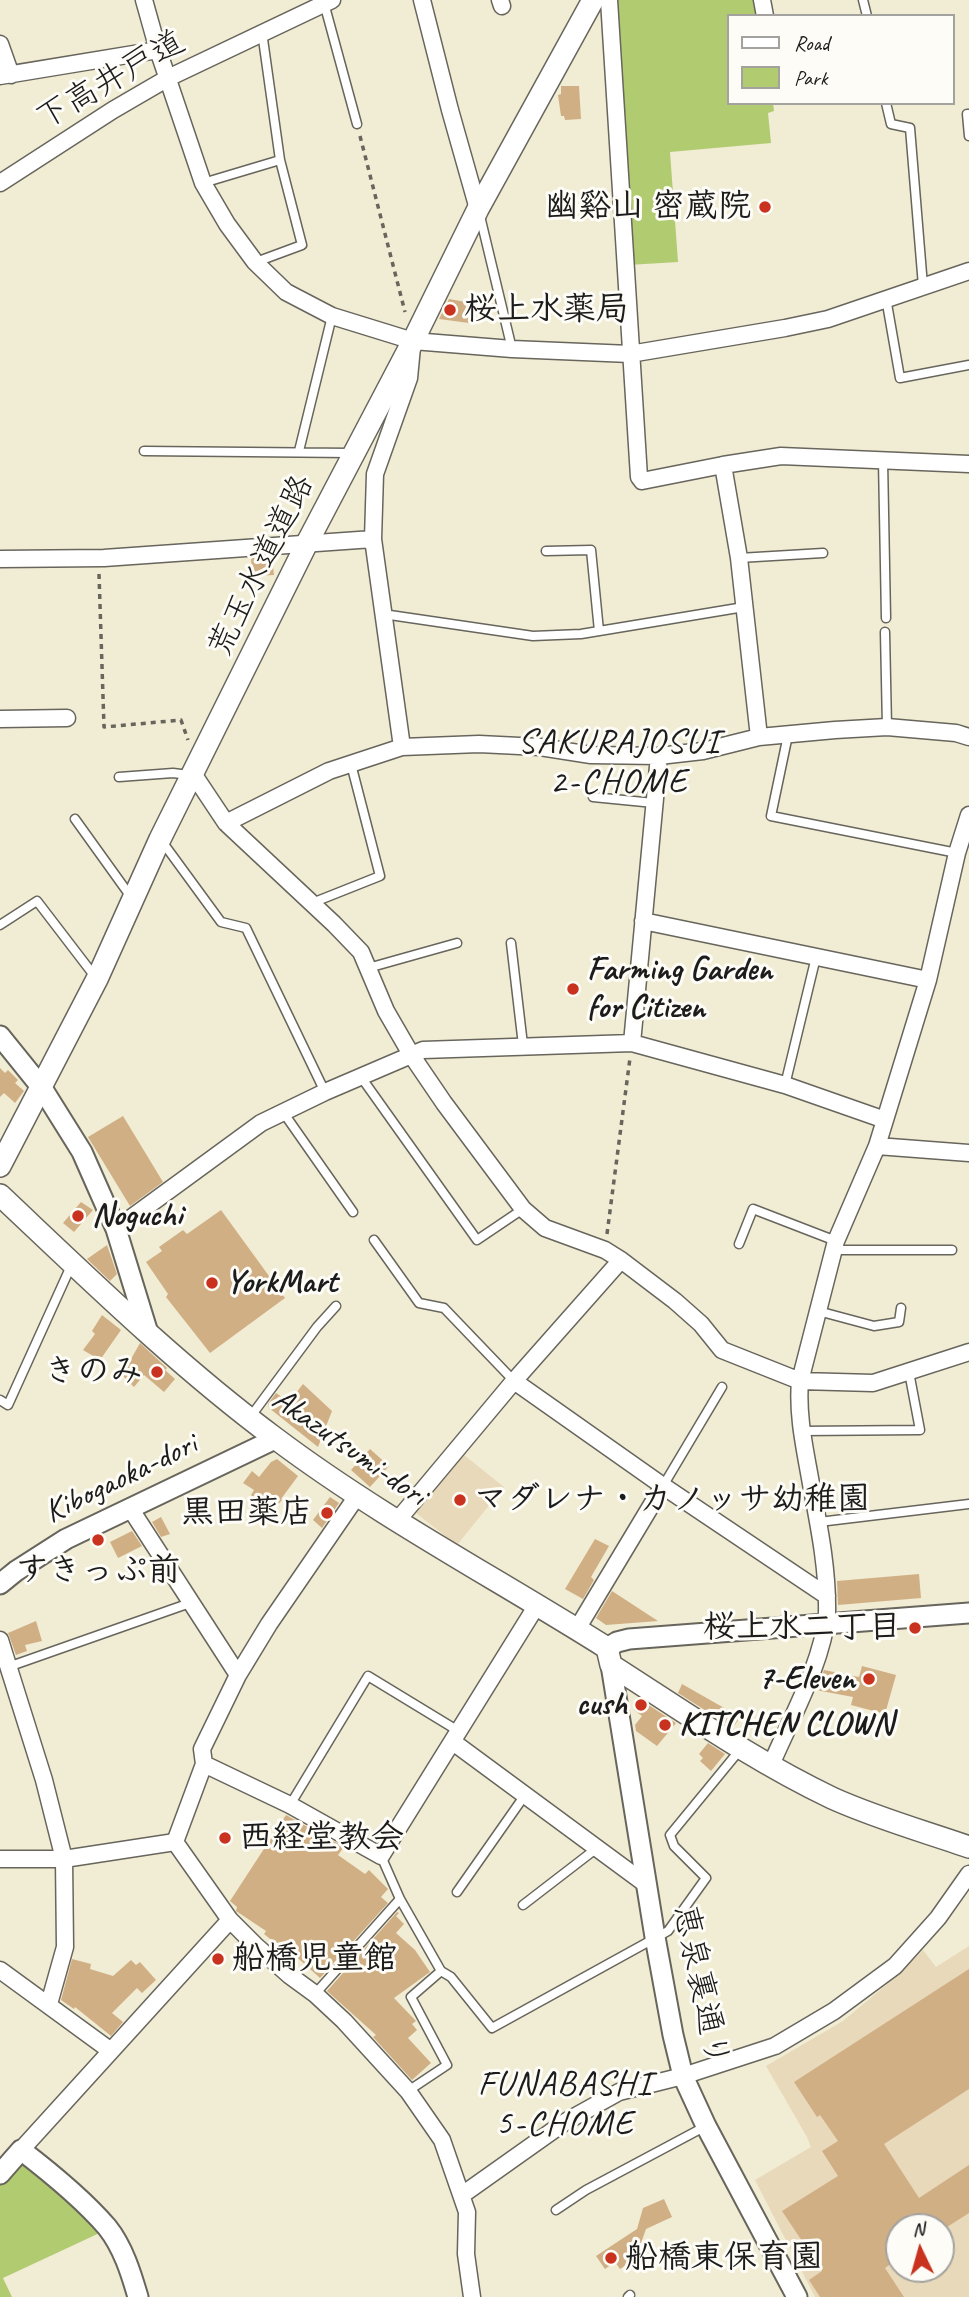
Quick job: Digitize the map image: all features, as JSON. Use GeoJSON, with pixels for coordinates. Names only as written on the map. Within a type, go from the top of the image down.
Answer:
{"type":"FeatureCollection","features":[{"type":"Feature","properties":{"kind":"main road","name":"荒玉水道道路"},"geometry":{"type":"LineString","coordinates":[[0,1166],[97,979],[160,839],[307,543],[413,341],[478,209],[593,0]]}},
{"type":"Feature","properties":{"kind":"main road","name":"Akazutsumi-dori"},"geometry":{"type":"LineString","coordinates":[[0,1195],[148,1333],[275,1439],[357,1496],[577,1629],[609,1657],[741,1748],[831,1797],[969,1847]]}},
{"type":"Feature","properties":{"kind":"street"},"geometry":{"type":"LineString","coordinates":[[144,0],[203,183],[226,224],[255,262],[286,292],[332,316],[413,341],[630,354],[817,321],[969,271]]}},
{"type":"Feature","properties":{"kind":"street"},"geometry":{"type":"LineString","coordinates":[[150,21],[156,0]]}},
{"type":"Feature","properties":{"kind":"street"},"geometry":{"type":"LineString","coordinates":[[422,0],[478,209]]}},
{"type":"Feature","properties":{"kind":"street"},"geometry":{"type":"LineString","coordinates":[[609,0],[630,354],[639,477],[642,481],[781,456],[969,464]]}},
{"type":"Feature","properties":{"kind":"street","name":"下高井戸道"},"geometry":{"type":"LineString","coordinates":[[0,183],[168,78],[328,2]]}},
{"type":"Feature","properties":{"kind":"street"},"geometry":{"type":"LineString","coordinates":[[0,44],[5,76],[158,50]]}},
{"type":"Feature","properties":{"kind":"street"},"geometry":{"type":"LineString","coordinates":[[402,747],[373,539],[375,474],[409,377],[413,341]]}},
{"type":"Feature","properties":{"kind":"street"},"geometry":{"type":"LineString","coordinates":[[723,465],[739,558],[759,737]]}},
{"type":"Feature","properties":{"kind":"street"},"geometry":{"type":"LineString","coordinates":[[0,559],[99,558],[373,539]]}},
{"type":"Feature","properties":{"kind":"street"},"geometry":{"type":"LineString","coordinates":[[0,719],[67,718]]}},
{"type":"Feature","properties":{"kind":"street"},"geometry":{"type":"LineString","coordinates":[[226,823],[330,771],[402,747],[479,744],[540,747],[591,755],[659,756],[703,751],[759,737],[887,727],[956,733],[969,737]]}},
{"type":"Feature","properties":{"kind":"street"},"geometry":{"type":"LineString","coordinates":[[632,1043],[659,756]]}},
{"type":"Feature","properties":{"kind":"street"},"geometry":{"type":"LineString","coordinates":[[195,772],[226,823],[361,952],[386,1011],[412,1056],[523,1209],[545,1228],[605,1250],[621,1260],[701,1324],[722,1350],[800,1381],[873,1383],[969,1352]]}},
{"type":"Feature","properties":{"kind":"street"},"geometry":{"type":"LineString","coordinates":[[771,1765],[813,1667],[826,1625],[827,1596],[819,1522],[801,1431],[798,1401],[800,1381],[835,1245],[877,1146],[928,980],[957,853],[969,815]]}},
{"type":"Feature","properties":{"kind":"street"},"geometry":{"type":"LineString","coordinates":[[643,920],[928,980]]}},
{"type":"Feature","properties":{"kind":"street"},"geometry":{"type":"LineString","coordinates":[[0,1036],[42,1088],[82,1152],[116,1229],[148,1333]]}},
{"type":"Feature","properties":{"kind":"street"},"geometry":{"type":"LineString","coordinates":[[116,1229],[261,1123],[324,1092],[423,1050],[632,1043],[786,1085],[885,1120]]}},
{"type":"Feature","properties":{"kind":"street"},"geometry":{"type":"LineString","coordinates":[[877,1146],[969,1153]]}},
{"type":"Feature","properties":{"kind":"street"},"geometry":{"type":"LineString","coordinates":[[397,1521],[514,1381],[621,1260]]}},
{"type":"Feature","properties":{"kind":"street"},"geometry":{"type":"LineString","coordinates":[[514,1381],[663,1486],[827,1596]]}},
{"type":"Feature","properties":{"kind":"street","name":"Kibogaoka-dori"},"geometry":{"type":"LineString","coordinates":[[0,1584],[50,1549],[275,1439]]}},
{"type":"Feature","properties":{"kind":"street"},"geometry":{"type":"LineString","coordinates":[[577,1629],[663,1486]]}},
{"type":"Feature","properties":{"kind":"street"},"geometry":{"type":"LineString","coordinates":[[175,1842],[204,1764],[202,1749],[238,1675],[269,1624],[357,1496]]}},
{"type":"Feature","properties":{"kind":"street"},"geometry":{"type":"LineString","coordinates":[[130,1508],[238,1675]]}},
{"type":"Feature","properties":{"kind":"street"},"geometry":{"type":"LineString","coordinates":[[204,1764],[290,1805],[381,1856],[537,1605]]}},
{"type":"Feature","properties":{"kind":"street"},"geometry":{"type":"LineString","coordinates":[[609,1657],[617,1642],[629,1639],[969,1613]]}},
{"type":"Feature","properties":{"kind":"street"},"geometry":{"type":"LineString","coordinates":[[0,1640],[44,1780],[64,1859],[65,1947],[49,2004]]}},
{"type":"Feature","properties":{"kind":"street","name":"恵泉裏通り"},"geometry":{"type":"LineString","coordinates":[[609,1657],[655,1937],[683,2076],[706,2126],[797,2297]]}},
{"type":"Feature","properties":{"kind":"street"},"geometry":{"type":"LineString","coordinates":[[456,1737],[525,1795],[647,1885]]}},
{"type":"Feature","properties":{"kind":"street"},"geometry":{"type":"LineString","coordinates":[[0,1859],[64,1859],[175,1842]]}},
{"type":"Feature","properties":{"kind":"street"},"geometry":{"type":"LineString","coordinates":[[175,1842],[230,1920],[352,2029],[408,2091],[442,2140],[467,2212],[466,2254],[472,2297]]}},
{"type":"Feature","properties":{"kind":"street"},"geometry":{"type":"LineString","coordinates":[[462,2195],[565,2122],[619,2092],[683,2076],[775,2046],[834,2011],[895,1966],[938,1918],[969,1874]]}},
{"type":"Feature","properties":{"kind":"street"},"geometry":{"type":"LineString","coordinates":[[0,2174],[230,1920]]}},
{"type":"Feature","properties":{"kind":"street"},"geometry":{"type":"LineString","coordinates":[[0,1970],[111,2051]]}},
{"type":"Feature","properties":{"kind":"street"},"geometry":{"type":"LineString","coordinates":[[21,2150],[64,2186],[108,2229],[130,2268],[138,2297]]}},
{"type":"Feature","properties":{"kind":"lane"},"geometry":{"type":"LineString","coordinates":[[328,2],[357,124]]}},
{"type":"Feature","properties":{"kind":"lane"},"geometry":{"type":"LineString","coordinates":[[255,262],[302,245],[280,159],[262,32]]}},
{"type":"Feature","properties":{"kind":"lane"},"geometry":{"type":"LineString","coordinates":[[886,105],[891,124],[910,128],[923,286]]}},
{"type":"Feature","properties":{"kind":"lane"},"geometry":{"type":"LineString","coordinates":[[969,114],[969,136]]}},
{"type":"Feature","properties":{"kind":"lane"},"geometry":{"type":"LineString","coordinates":[[203,183],[280,159]]}},
{"type":"Feature","properties":{"kind":"lane"},"geometry":{"type":"LineString","coordinates":[[478,209],[512,349]]}},
{"type":"Feature","properties":{"kind":"lane"},"geometry":{"type":"LineString","coordinates":[[886,298],[900,378],[969,365]]}},
{"type":"Feature","properties":{"kind":"lane"},"geometry":{"type":"LineString","coordinates":[[299,451],[332,316]]}},
{"type":"Feature","properties":{"kind":"lane"},"geometry":{"type":"LineString","coordinates":[[144,451],[354,453]]}},
{"type":"Feature","properties":{"kind":"lane"},"geometry":{"type":"LineString","coordinates":[[883,460],[886,618]]}},
{"type":"Feature","properties":{"kind":"lane"},"geometry":{"type":"LineString","coordinates":[[547,551],[591,550],[600,631]]}},
{"type":"Feature","properties":{"kind":"lane"},"geometry":{"type":"LineString","coordinates":[[739,558],[823,553]]}},
{"type":"Feature","properties":{"kind":"lane"},"geometry":{"type":"LineString","coordinates":[[383,614],[533,636],[600,631],[744,607]]}},
{"type":"Feature","properties":{"kind":"lane"},"geometry":{"type":"LineString","coordinates":[[885,632],[887,727]]}},
{"type":"Feature","properties":{"kind":"lane"},"geometry":{"type":"LineString","coordinates":[[788,735],[771,816],[957,853]]}},
{"type":"Feature","properties":{"kind":"lane"},"geometry":{"type":"LineString","coordinates":[[312,903],[380,876],[351,764]]}},
{"type":"Feature","properties":{"kind":"lane"},"geometry":{"type":"LineString","coordinates":[[119,777],[195,772]]}},
{"type":"Feature","properties":{"kind":"lane"},"geometry":{"type":"LineString","coordinates":[[593,797],[654,803]]}},
{"type":"Feature","properties":{"kind":"lane"},"geometry":{"type":"LineString","coordinates":[[75,819],[133,900]]}},
{"type":"Feature","properties":{"kind":"lane"},"geometry":{"type":"LineString","coordinates":[[160,839],[221,922],[246,928],[324,1092]]}},
{"type":"Feature","properties":{"kind":"lane"},"geometry":{"type":"LineString","coordinates":[[0,925],[37,901],[97,979]]}},
{"type":"Feature","properties":{"kind":"lane"},"geometry":{"type":"LineString","coordinates":[[368,968],[457,943]]}},
{"type":"Feature","properties":{"kind":"lane"},"geometry":{"type":"LineString","coordinates":[[511,943],[523,1045]]}},
{"type":"Feature","properties":{"kind":"lane"},"geometry":{"type":"LineString","coordinates":[[786,1085],[816,957]]}},
{"type":"Feature","properties":{"kind":"lane"},"geometry":{"type":"LineString","coordinates":[[361,1077],[477,1240],[523,1209]]}},
{"type":"Feature","properties":{"kind":"lane"},"geometry":{"type":"LineString","coordinates":[[284,1112],[353,1212]]}},
{"type":"Feature","properties":{"kind":"lane"},"geometry":{"type":"LineString","coordinates":[[739,1244],[753,1209],[835,1245],[952,1250]]}},
{"type":"Feature","properties":{"kind":"lane"},"geometry":{"type":"LineString","coordinates":[[374,1240],[419,1303],[444,1308],[514,1381]]}},
{"type":"Feature","properties":{"kind":"lane"},"geometry":{"type":"LineString","coordinates":[[0,1400],[8,1405],[72,1264]]}},
{"type":"Feature","properties":{"kind":"lane"},"geometry":{"type":"LineString","coordinates":[[250,1419],[317,1327],[336,1306]]}},
{"type":"Feature","properties":{"kind":"lane"},"geometry":{"type":"LineString","coordinates":[[818,1311],[874,1326],[899,1322],[901,1308]]}},
{"type":"Feature","properties":{"kind":"lane"},"geometry":{"type":"LineString","coordinates":[[801,1431],[920,1430],[909,1372]]}},
{"type":"Feature","properties":{"kind":"lane"},"geometry":{"type":"LineString","coordinates":[[663,1486],[722,1387]]}},
{"type":"Feature","properties":{"kind":"lane"},"geometry":{"type":"LineString","coordinates":[[819,1522],[969,1504]]}},
{"type":"Feature","properties":{"kind":"lane"},"geometry":{"type":"LineString","coordinates":[[8,1667],[190,1603]]}},
{"type":"Feature","properties":{"kind":"lane"},"geometry":{"type":"LineString","coordinates":[[290,1805],[368,1676],[456,1737]]}},
{"type":"Feature","properties":{"kind":"lane"},"geometry":{"type":"LineString","coordinates":[[381,1856],[400,1899],[441,1971],[451,1977],[492,2028],[668,1931],[706,1878],[674,1846],[670,1835],[741,1748]]}},
{"type":"Feature","properties":{"kind":"lane"},"geometry":{"type":"LineString","coordinates":[[457,1892],[525,1795]]}},
{"type":"Feature","properties":{"kind":"lane"},"geometry":{"type":"LineString","coordinates":[[523,1905],[597,1848]]}},
{"type":"Feature","properties":{"kind":"lane"},"geometry":{"type":"LineString","coordinates":[[315,1994],[400,1899]]}},
{"type":"Feature","properties":{"kind":"lane"},"geometry":{"type":"LineString","coordinates":[[408,2091],[447,2065],[411,1997],[441,1971]]}},
{"type":"Feature","properties":{"kind":"lane"},"geometry":{"type":"LineString","coordinates":[[556,2210],[586,2190],[706,2126]]}},
{"type":"Feature","properties":{"kind":"path"},"geometry":{"type":"LineString","coordinates":[[357,124],[413,341]]}},
{"type":"Feature","properties":{"kind":"path"},"geometry":{"type":"LineString","coordinates":[[99,558],[104,727],[181,720],[195,772]]}},
{"type":"Feature","properties":{"kind":"path"},"geometry":{"type":"LineString","coordinates":[[605,1250],[632,1043]]}},
{"type":"Feature","properties":{"kind":"shaded area","name":"マダレナ・カノッサ幼稚園"},"geometry":{"type":"Polygon","coordinates":[[[464,1455],[504,1487],[457,1545],[416,1513],[464,1455]]]}},
{"type":"Feature","properties":{"kind":"shaded area"},"geometry":{"type":"Polygon","coordinates":[[[969,1946],[969,2297],[815,2297],[755,2180],[811,2147],[766,2066],[843,2021],[897,1976],[923,1950],[936,1967],[969,1946]]]}},
{"type":"Feature","properties":{"kind":"green space"},"geometry":{"type":"Polygon","coordinates":[[[612,0],[758,0],[760,14],[727,14],[727,105],[773,105],[774,111],[768,113],[771,143],[670,152],[678,262],[628,265],[612,0]]]}},
{"type":"Feature","properties":{"kind":"green space"},"geometry":{"type":"Polygon","coordinates":[[[21,2153],[106,2230],[3,2278],[12,2297],[0,2297],[0,2177],[21,2153]]]}},
{"type":"Feature","properties":{"kind":"building"},"geometry":{"type":"Polygon","coordinates":[[[561,86],[579,86],[581,119],[565,120],[564,116],[561,116],[558,95],[561,94],[561,86]]]}},
{"type":"Feature","properties":{"kind":"building"},"geometry":{"type":"Polygon","coordinates":[[[449,299],[472,303],[469,323],[439,319],[449,299]]]}},
{"type":"Feature","properties":{"kind":"building"},"geometry":{"type":"Polygon","coordinates":[[[272,557],[274,575],[252,576],[251,558],[272,557]]]}},
{"type":"Feature","properties":{"kind":"building"},"geometry":{"type":"Polygon","coordinates":[[[0,1068],[5,1073],[8,1070],[18,1080],[15,1083],[24,1091],[15,1103],[4,1093],[0,1097],[0,1068]]]}},
{"type":"Feature","properties":{"kind":"building"},"geometry":{"type":"Polygon","coordinates":[[[123,1116],[163,1182],[130,1206],[88,1137],[123,1116]]]}},
{"type":"Feature","properties":{"kind":"building"},"geometry":{"type":"Polygon","coordinates":[[[81,1202],[93,1210],[74,1232],[63,1223],[81,1202]]]}},
{"type":"Feature","properties":{"kind":"building"},"geometry":{"type":"Polygon","coordinates":[[[221,1210],[285,1298],[210,1353],[166,1297],[168,1294],[146,1262],[162,1251],[159,1247],[183,1230],[187,1234],[221,1210]]]}},
{"type":"Feature","properties":{"kind":"building"},"geometry":{"type":"Polygon","coordinates":[[[107,1245],[117,1274],[110,1281],[87,1259],[107,1245]]]}},
{"type":"Feature","properties":{"kind":"building"},"geometry":{"type":"Polygon","coordinates":[[[102,1315],[121,1330],[100,1360],[83,1350],[95,1334],[92,1331],[102,1315]]]}},
{"type":"Feature","properties":{"kind":"building"},"geometry":{"type":"Polygon","coordinates":[[[140,1343],[175,1379],[164,1392],[144,1375],[134,1387],[122,1375],[140,1343]]]}},
{"type":"Feature","properties":{"kind":"building"},"geometry":{"type":"Polygon","coordinates":[[[303,1384],[332,1411],[318,1447],[269,1408],[268,1404],[276,1393],[289,1402],[303,1384]]]}},
{"type":"Feature","properties":{"kind":"building"},"geometry":{"type":"Polygon","coordinates":[[[370,1449],[389,1466],[370,1487],[351,1470],[370,1449]]]}},
{"type":"Feature","properties":{"kind":"building"},"geometry":{"type":"Polygon","coordinates":[[[277,1459],[298,1476],[271,1512],[251,1495],[254,1490],[243,1483],[252,1471],[259,1477],[271,1462],[277,1459]]]}},
{"type":"Feature","properties":{"kind":"building"},"geometry":{"type":"Polygon","coordinates":[[[330,1497],[339,1503],[322,1528],[313,1520],[330,1497]]]}},
{"type":"Feature","properties":{"kind":"building"},"geometry":{"type":"Polygon","coordinates":[[[161,1517],[170,1534],[161,1537],[152,1522],[161,1517]]]}},
{"type":"Feature","properties":{"kind":"building"},"geometry":{"type":"Polygon","coordinates":[[[132,1531],[142,1546],[118,1558],[110,1542],[132,1531]]]}},
{"type":"Feature","properties":{"kind":"building"},"geometry":{"type":"Polygon","coordinates":[[[595,1539],[609,1546],[591,1577],[594,1580],[583,1599],[565,1589],[595,1539]]]}},
{"type":"Feature","properties":{"kind":"building"},"geometry":{"type":"Polygon","coordinates":[[[919,1574],[921,1598],[838,1605],[837,1581],[919,1574]]]}},
{"type":"Feature","properties":{"kind":"building"},"geometry":{"type":"Polygon","coordinates":[[[612,1591],[658,1621],[606,1625],[596,1618],[612,1591]]]}},
{"type":"Feature","properties":{"kind":"building"},"geometry":{"type":"Polygon","coordinates":[[[36,1621],[42,1641],[25,1645],[27,1651],[16,1655],[8,1633],[36,1621]]]}},
{"type":"Feature","properties":{"kind":"building"},"geometry":{"type":"Polygon","coordinates":[[[862,1666],[896,1675],[885,1714],[851,1705],[853,1697],[816,1690],[824,1670],[859,1677],[862,1666]]]}},
{"type":"Feature","properties":{"kind":"building"},"geometry":{"type":"Polygon","coordinates":[[[682,1684],[740,1717],[733,1728],[678,1693],[682,1684]]]}},
{"type":"Feature","properties":{"kind":"building"},"geometry":{"type":"Polygon","coordinates":[[[641,1700],[676,1723],[657,1746],[636,1731],[635,1725],[642,1716],[634,1710],[641,1700]]]}},
{"type":"Feature","properties":{"kind":"building"},"geometry":{"type":"Polygon","coordinates":[[[708,1743],[725,1754],[711,1771],[700,1761],[703,1758],[699,1754],[708,1743]]]}},
{"type":"Feature","properties":{"kind":"building"},"geometry":{"type":"Polygon","coordinates":[[[286,1815],[344,1847],[338,1855],[365,1874],[369,1870],[388,1889],[381,1897],[388,1903],[320,1978],[281,1943],[279,1946],[264,1934],[266,1931],[236,1911],[237,1907],[230,1901],[286,1815]]]}},
{"type":"Feature","properties":{"kind":"building"},"geometry":{"type":"Polygon","coordinates":[[[397,1912],[399,1913],[396,1916],[404,1924],[396,1933],[415,1950],[430,1972],[394,1998],[416,2021],[412,2024],[417,2030],[408,2038],[431,2063],[412,2080],[373,2037],[376,2035],[327,1991],[397,1912]]]}},
{"type":"Feature","properties":{"kind":"building"},"geometry":{"type":"Polygon","coordinates":[[[72,1959],[91,1964],[90,1969],[113,1976],[131,1960],[136,1965],[140,1962],[156,1980],[142,1993],[137,1988],[112,2013],[123,2022],[111,2036],[75,2007],[74,2009],[61,2000],[72,1959]]]}},
{"type":"Feature","properties":{"kind":"building"},"geometry":{"type":"Polygon","coordinates":[[[969,1969],[969,2089],[884,2144],[919,2198],[969,2165],[969,2213],[955,2222],[955,2213],[885,2213],[885,2283],[895,2283],[904,2297],[820,2297],[809,2280],[822,2271],[782,2211],[838,2176],[822,2151],[838,2141],[820,2115],[817,2117],[794,2082],[969,1969]]]}},
{"type":"Feature","properties":{"kind":"building"},"geometry":{"type":"Polygon","coordinates":[[[664,2199],[672,2217],[646,2229],[640,2246],[645,2253],[620,2269],[615,2262],[605,2269],[596,2256],[637,2229],[643,2208],[664,2199]]]}},
{"type":"Feature","properties":{"kind":"place","name":"幽谿山 密蔵院"},"geometry":{"type":"Point","coordinates":[765,207]}},
{"type":"Feature","properties":{"kind":"place","name":"桜上水薬局"},"geometry":{"type":"Point","coordinates":[450,310]}},
{"type":"Feature","properties":{"kind":"place","name":"Farming Garden for Citizen"},"geometry":{"type":"Point","coordinates":[573,989]}},
{"type":"Feature","properties":{"kind":"place","name":"Noguchi"},"geometry":{"type":"Point","coordinates":[78,1216]}},
{"type":"Feature","properties":{"kind":"place","name":"YorkMart"},"geometry":{"type":"Point","coordinates":[212,1283]}},
{"type":"Feature","properties":{"kind":"place","name":"きのみ"},"geometry":{"type":"Point","coordinates":[157,1372]}},
{"type":"Feature","properties":{"kind":"place","name":"マダレナ・カノッサ幼稚園"},"geometry":{"type":"Point","coordinates":[460,1500]}},
{"type":"Feature","properties":{"kind":"place","name":"黒田薬店"},"geometry":{"type":"Point","coordinates":[327,1513]}},
{"type":"Feature","properties":{"kind":"place","name":"すきっぷ前"},"geometry":{"type":"Point","coordinates":[98,1540]}},
{"type":"Feature","properties":{"kind":"place","name":"桜上水二丁目"},"geometry":{"type":"Point","coordinates":[915,1628]}},
{"type":"Feature","properties":{"kind":"place","name":"7-Eleven"},"geometry":{"type":"Point","coordinates":[869,1679]}},
{"type":"Feature","properties":{"kind":"place","name":"cush"},"geometry":{"type":"Point","coordinates":[641,1705]}},
{"type":"Feature","properties":{"kind":"place","name":"KITCHEN CLOWN"},"geometry":{"type":"Point","coordinates":[665,1725]}},
{"type":"Feature","properties":{"kind":"place","name":"西経堂教会"},"geometry":{"type":"Point","coordinates":[225,1838]}},
{"type":"Feature","properties":{"kind":"place","name":"船橋児童館"},"geometry":{"type":"Point","coordinates":[218,1959]}},
{"type":"Feature","properties":{"kind":"place","name":"船橋東保育園"},"geometry":{"type":"Point","coordinates":[611,2258]}},
{"type":"Feature","properties":{"kind":"district","name":"SAKURAJOSUI 2-CHOME"},"geometry":{"type":"Point","coordinates":[619,763]}},
{"type":"Feature","properties":{"kind":"district","name":"FUNABASHI 5-CHOME"},"geometry":{"type":"Point","coordinates":[565,2105]}}]}
